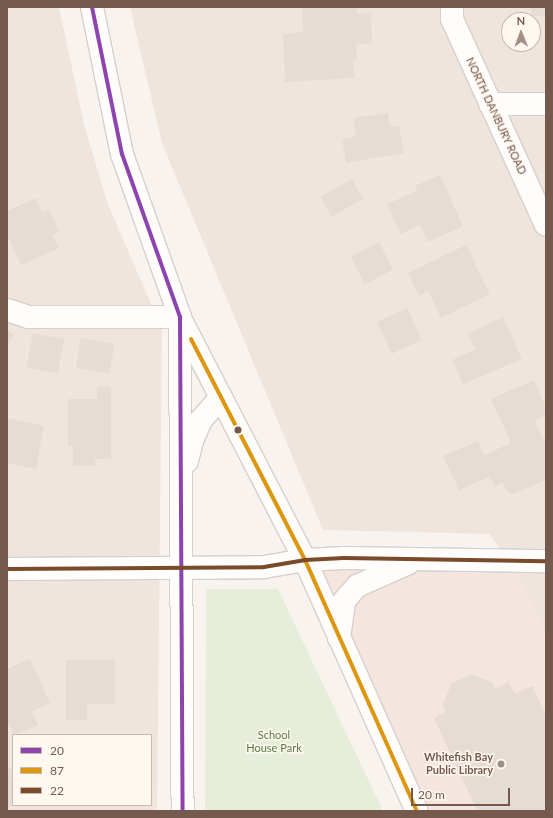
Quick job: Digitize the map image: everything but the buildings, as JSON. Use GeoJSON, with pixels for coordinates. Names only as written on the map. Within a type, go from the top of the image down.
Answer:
{"type":"FeatureCollection","features":[{"type":"Feature","properties":{"kind":"street"},"geometry":{"type":"LineString","coordinates":[[92,7],[122,154],[180,317],[305,560],[417,811]]}},
{"type":"Feature","properties":{"kind":"street","name":"NORTH DANBURY ROAD"},"geometry":{"type":"LineString","coordinates":[[452,7],[452,19],[546,224]]}},
{"type":"Feature","properties":{"kind":"street"},"geometry":{"type":"LineString","coordinates":[[490,104],[546,104]]}},
{"type":"Feature","properties":{"kind":"street"},"geometry":{"type":"LineString","coordinates":[[7,310],[28,317],[180,317]]}},
{"type":"Feature","properties":{"kind":"street"},"geometry":{"type":"LineString","coordinates":[[180,317],[182,811]]}},
{"type":"Feature","properties":{"kind":"street"},"geometry":{"type":"LineString","coordinates":[[180,496],[192,441],[201,420],[221,397]]}},
{"type":"Feature","properties":{"kind":"street"},"geometry":{"type":"LineString","coordinates":[[7,569],[180,566],[264,567],[305,560],[546,561]]}},
{"type":"Feature","properties":{"kind":"street"},"geometry":{"type":"LineString","coordinates":[[339,638],[344,601],[357,586],[416,560]]}},
{"type":"Feature","properties":{"kind":"shaded area"},"geometry":{"type":"Polygon","coordinates":[[[7,7],[59,7],[84,124],[107,202],[162,329],[157,811],[7,811],[7,7]]]}},
{"type":"Feature","properties":{"kind":"shaded area"},"geometry":{"type":"Polygon","coordinates":[[[130,7],[546,7],[546,635],[511,562],[489,534],[323,530],[162,143],[130,7]]]}},
{"type":"Feature","properties":{"kind":"shaded area"},"geometry":{"type":"Polygon","coordinates":[[[305,560],[511,562],[546,635],[546,811],[417,811],[305,560]]]}},
{"type":"Feature","properties":{"kind":"green space","name":"School House Park"},"geometry":{"type":"Polygon","coordinates":[[[206,589],[278,589],[383,811],[205,811],[206,589]]]}},
{"type":"Feature","properties":{"kind":"transit line","name":"20"},"geometry":{"type":"LineString","coordinates":[[92,7],[122,154],[180,317],[183,811]]}},
{"type":"Feature","properties":{"kind":"transit line","name":"87"},"geometry":{"type":"LineString","coordinates":[[191,339],[305,560],[417,811]]}},
{"type":"Feature","properties":{"kind":"transit line","name":"22"},"geometry":{"type":"LineString","coordinates":[[7,569],[264,567],[305,560],[344,558],[546,561]]}},
{"type":"Feature","properties":{"kind":"place","name":"Whitefish Bay Public Library"},"geometry":{"type":"Point","coordinates":[501,764]}}]}
